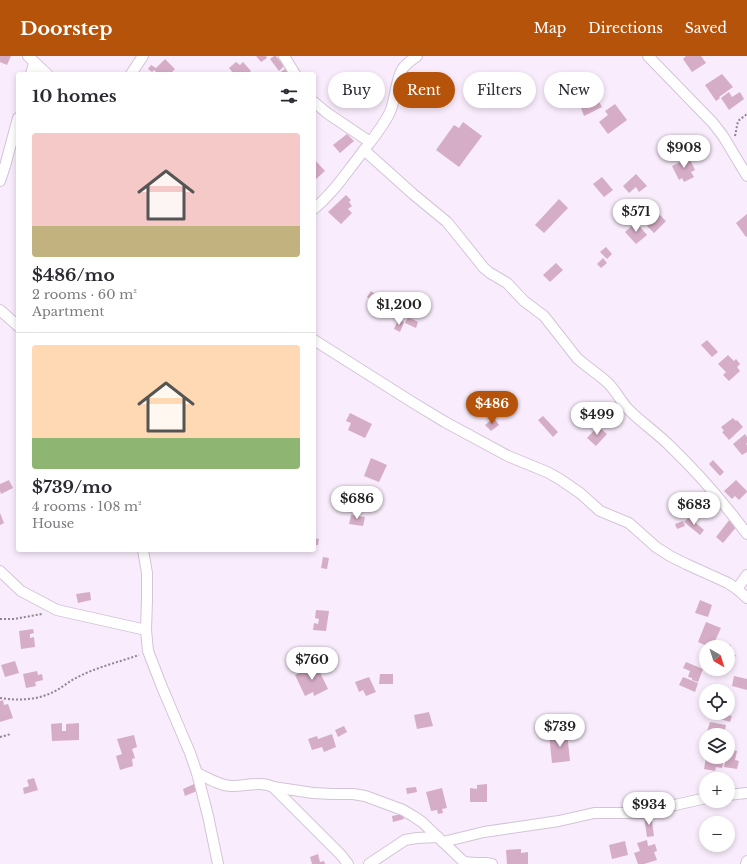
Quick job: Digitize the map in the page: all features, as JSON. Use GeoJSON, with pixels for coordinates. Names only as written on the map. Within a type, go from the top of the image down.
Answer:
{"type":"FeatureCollection","features":[{"type":"Feature","properties":{"kind":"street"},"geometry":{"type":"LineString","coordinates":[[132,72],[143,56]]}},
{"type":"Feature","properties":{"kind":"street"},"geometry":{"type":"LineString","coordinates":[[284,56],[294,72]]}},
{"type":"Feature","properties":{"kind":"street"},"geometry":{"type":"LineString","coordinates":[[316,207],[332,192],[380,128],[390,112],[402,69],[417,56]]}},
{"type":"Feature","properties":{"kind":"street"},"geometry":{"type":"LineString","coordinates":[[648,56],[713,123],[723,136],[747,176]]}},
{"type":"Feature","properties":{"kind":"street"},"geometry":{"type":"LineString","coordinates":[[31,59],[31,72]]}},
{"type":"Feature","properties":{"kind":"street"},"geometry":{"type":"LineString","coordinates":[[31,59],[45,72]]}},
{"type":"Feature","properties":{"kind":"street"},"geometry":{"type":"LineString","coordinates":[[316,104],[367,146],[413,194],[447,222],[487,270],[507,283],[524,301],[544,316],[583,364],[607,382],[628,409],[670,446],[717,496],[747,534]]}},
{"type":"Feature","properties":{"kind":"street"},"geometry":{"type":"LineString","coordinates":[[0,181],[16,125]]}},
{"type":"Feature","properties":{"kind":"street"},"geometry":{"type":"LineString","coordinates":[[0,310],[16,324]]}},
{"type":"Feature","properties":{"kind":"street"},"geometry":{"type":"LineString","coordinates":[[316,341],[445,422],[508,456],[558,478],[600,511],[629,523],[656,547],[670,556],[720,579],[737,589],[747,598]]}},
{"type":"Feature","properties":{"kind":"street"},"geometry":{"type":"LineString","coordinates":[[143,552],[147,573],[146,630],[148,651],[197,773],[218,864]]}},
{"type":"Feature","properties":{"kind":"street"},"geometry":{"type":"LineString","coordinates":[[0,570],[21,591],[57,610],[146,630]]}},
{"type":"Feature","properties":{"kind":"street"},"geometry":{"type":"LineString","coordinates":[[737,589],[747,575]]}},
{"type":"Feature","properties":{"kind":"street"},"geometry":{"type":"LineString","coordinates":[[197,773],[217,783],[231,786],[263,784],[313,793],[353,794],[365,796],[408,813],[422,822],[464,862],[475,864],[492,864]]}},
{"type":"Feature","properties":{"kind":"street"},"geometry":{"type":"LineString","coordinates":[[273,787],[341,855],[348,864]]}},
{"type":"Feature","properties":{"kind":"street"},"geometry":{"type":"LineString","coordinates":[[735,794],[747,793]]}},
{"type":"Feature","properties":{"kind":"street"},"geometry":{"type":"LineString","coordinates":[[369,864],[405,840],[418,838],[441,839],[559,821],[594,813],[644,813],[675,804],[699,799]]}},
{"type":"Feature","properties":{"kind":"street"},"geometry":{"type":"LineString","coordinates":[[746,864],[747,860]]}},
{"type":"Feature","properties":{"kind":"path"},"geometry":{"type":"LineString","coordinates":[[733,152],[737,124],[739,119],[747,114]]}},
{"type":"Feature","properties":{"kind":"path"},"geometry":{"type":"LineString","coordinates":[[0,620],[37,616],[57,610]]}},
{"type":"Feature","properties":{"kind":"path"},"geometry":{"type":"LineString","coordinates":[[0,698],[16,700],[33,699],[45,696],[56,691],[77,677],[148,651]]}},
{"type":"Feature","properties":{"kind":"path"},"geometry":{"type":"LineString","coordinates":[[0,737],[11,734]]}},
{"type":"Feature","properties":{"kind":"building"},"geometry":{"type":"Polygon","coordinates":[[[0,56],[11,56],[7,65],[0,62],[0,56]]]}},
{"type":"Feature","properties":{"kind":"building"},"geometry":{"type":"Polygon","coordinates":[[[256,56],[266,56],[267,58],[261,62],[256,56]]]}},
{"type":"Feature","properties":{"kind":"building"},"geometry":{"type":"Polygon","coordinates":[[[276,56],[284,66],[279,71],[270,59],[276,56]]]}},
{"type":"Feature","properties":{"kind":"building"},"geometry":{"type":"Polygon","coordinates":[[[686,56],[701,56],[706,63],[692,72],[683,59],[686,56]]]}},
{"type":"Feature","properties":{"kind":"building"},"geometry":{"type":"Polygon","coordinates":[[[165,59],[175,69],[172,72],[156,72],[154,70],[152,72],[148,69],[151,65],[156,68],[165,59]]]}},
{"type":"Feature","properties":{"kind":"building"},"geometry":{"type":"Polygon","coordinates":[[[236,62],[240,65],[243,62],[251,71],[232,72],[229,68],[236,62]]]}},
{"type":"Feature","properties":{"kind":"building"},"geometry":{"type":"Polygon","coordinates":[[[285,69],[287,72],[280,72],[285,69]]]}},
{"type":"Feature","properties":{"kind":"building"},"geometry":{"type":"Polygon","coordinates":[[[722,74],[733,87],[716,101],[705,85],[722,74]]]}},
{"type":"Feature","properties":{"kind":"building"},"geometry":{"type":"Polygon","coordinates":[[[729,92],[732,97],[740,92],[744,99],[729,110],[721,98],[729,92]]]}},
{"type":"Feature","properties":{"kind":"building"},"geometry":{"type":"Polygon","coordinates":[[[615,104],[627,120],[608,134],[599,122],[608,115],[605,111],[615,104]]]}},
{"type":"Feature","properties":{"kind":"building"},"geometry":{"type":"Polygon","coordinates":[[[581,108],[600,108],[584,116],[581,108]]]}},
{"type":"Feature","properties":{"kind":"building"},"geometry":{"type":"Polygon","coordinates":[[[463,122],[482,136],[459,167],[436,150],[454,125],[459,128],[463,122]]]}},
{"type":"Feature","properties":{"kind":"building"},"geometry":{"type":"Polygon","coordinates":[[[347,134],[354,141],[340,153],[333,145],[347,134]]]}},
{"type":"Feature","properties":{"kind":"building"},"geometry":{"type":"Polygon","coordinates":[[[688,155],[695,170],[691,172],[694,177],[684,182],[682,178],[679,180],[672,166],[680,162],[679,160],[688,155]]]}},
{"type":"Feature","properties":{"kind":"building"},"geometry":{"type":"Polygon","coordinates":[[[316,161],[325,171],[316,179],[316,161]]]}},
{"type":"Feature","properties":{"kind":"building"},"geometry":{"type":"Polygon","coordinates":[[[636,174],[647,186],[639,192],[636,187],[629,193],[623,186],[636,174]]]}},
{"type":"Feature","properties":{"kind":"building"},"geometry":{"type":"Polygon","coordinates":[[[602,177],[613,190],[604,197],[593,184],[602,177]]]}},
{"type":"Feature","properties":{"kind":"building"},"geometry":{"type":"Polygon","coordinates":[[[346,195],[351,200],[349,202],[352,206],[348,209],[352,213],[341,224],[328,212],[346,195]]]}},
{"type":"Feature","properties":{"kind":"building"},"geometry":{"type":"Polygon","coordinates":[[[559,199],[568,208],[544,233],[535,225],[559,199]]]}},
{"type":"Feature","properties":{"kind":"building"},"geometry":{"type":"Polygon","coordinates":[[[653,208],[666,221],[654,233],[647,226],[649,223],[644,218],[653,208]]]}},
{"type":"Feature","properties":{"kind":"building"},"geometry":{"type":"Polygon","coordinates":[[[747,214],[747,236],[746,237],[736,223],[747,214]]]}},
{"type":"Feature","properties":{"kind":"building"},"geometry":{"type":"Polygon","coordinates":[[[636,222],[647,235],[636,244],[625,232],[636,222]]]}},
{"type":"Feature","properties":{"kind":"building"},"geometry":{"type":"Polygon","coordinates":[[[606,247],[612,254],[607,259],[600,252],[606,247]]]}},
{"type":"Feature","properties":{"kind":"building"},"geometry":{"type":"Polygon","coordinates":[[[603,258],[607,263],[601,268],[597,264],[603,258]]]}},
{"type":"Feature","properties":{"kind":"building"},"geometry":{"type":"Polygon","coordinates":[[[556,263],[563,270],[550,282],[543,275],[556,263]]]}},
{"type":"Feature","properties":{"kind":"building"},"geometry":{"type":"Polygon","coordinates":[[[371,291],[380,298],[376,304],[367,297],[371,291]]]}},
{"type":"Feature","properties":{"kind":"building"},"geometry":{"type":"Polygon","coordinates":[[[408,317],[418,322],[416,328],[405,323],[408,317]]]}},
{"type":"Feature","properties":{"kind":"building"},"geometry":{"type":"Polygon","coordinates":[[[398,320],[404,322],[400,332],[394,329],[398,320]]]}},
{"type":"Feature","properties":{"kind":"building"},"geometry":{"type":"Polygon","coordinates":[[[707,340],[718,352],[712,357],[701,345],[707,340]]]}},
{"type":"Feature","properties":{"kind":"building"},"geometry":{"type":"Polygon","coordinates":[[[728,355],[734,361],[736,359],[740,364],[737,367],[740,371],[729,381],[723,375],[726,372],[718,364],[728,355]]]}},
{"type":"Feature","properties":{"kind":"building"},"geometry":{"type":"Polygon","coordinates":[[[350,413],[372,424],[365,438],[348,430],[351,423],[346,421],[350,413]]]}},
{"type":"Feature","properties":{"kind":"building"},"geometry":{"type":"Polygon","coordinates":[[[543,416],[558,432],[553,437],[538,420],[543,416]]]}},
{"type":"Feature","properties":{"kind":"building"},"geometry":{"type":"Polygon","coordinates":[[[494,418],[499,425],[491,431],[485,425],[494,418]]]}},
{"type":"Feature","properties":{"kind":"building"},"geometry":{"type":"Polygon","coordinates":[[[733,418],[743,427],[729,440],[722,432],[724,431],[721,427],[733,418]]]}},
{"type":"Feature","properties":{"kind":"building"},"geometry":{"type":"Polygon","coordinates":[[[598,426],[607,434],[596,446],[587,438],[598,426]]]}},
{"type":"Feature","properties":{"kind":"building"},"geometry":{"type":"Polygon","coordinates":[[[745,434],[747,437],[747,452],[742,455],[733,444],[745,434]]]}},
{"type":"Feature","properties":{"kind":"building"},"geometry":{"type":"Polygon","coordinates":[[[371,458],[387,465],[379,482],[364,476],[371,458]]]}},
{"type":"Feature","properties":{"kind":"building"},"geometry":{"type":"Polygon","coordinates":[[[713,460],[724,472],[720,476],[709,464],[713,460]]]}},
{"type":"Feature","properties":{"kind":"building"},"geometry":{"type":"Polygon","coordinates":[[[9,480],[13,488],[1,494],[0,484],[9,480]]]}},
{"type":"Feature","properties":{"kind":"building"},"geometry":{"type":"Polygon","coordinates":[[[736,480],[747,491],[739,500],[735,496],[732,499],[724,491],[736,480]]]}},
{"type":"Feature","properties":{"kind":"building"},"geometry":{"type":"Polygon","coordinates":[[[0,513],[4,523],[0,525],[0,513]]]}},
{"type":"Feature","properties":{"kind":"building"},"geometry":{"type":"Polygon","coordinates":[[[351,515],[365,517],[363,526],[349,524],[351,515]]]}},
{"type":"Feature","properties":{"kind":"building"},"geometry":{"type":"Polygon","coordinates":[[[689,517],[704,530],[700,535],[684,522],[689,517]]]}},
{"type":"Feature","properties":{"kind":"building"},"geometry":{"type":"Polygon","coordinates":[[[730,519],[737,526],[723,543],[716,537],[730,519]]]}},
{"type":"Feature","properties":{"kind":"building"},"geometry":{"type":"Polygon","coordinates":[[[683,521],[685,526],[677,529],[675,524],[683,521]]]}},
{"type":"Feature","properties":{"kind":"building"},"geometry":{"type":"Polygon","coordinates":[[[316,538],[319,539],[318,545],[316,545],[316,538]]]}},
{"type":"Feature","properties":{"kind":"building"},"geometry":{"type":"Polygon","coordinates":[[[323,557],[329,558],[327,569],[321,568],[323,557]]]}},
{"type":"Feature","properties":{"kind":"building"},"geometry":{"type":"Polygon","coordinates":[[[90,592],[91,600],[78,603],[76,594],[90,592]]]}},
{"type":"Feature","properties":{"kind":"building"},"geometry":{"type":"Polygon","coordinates":[[[700,600],[712,605],[708,617],[695,613],[700,600]]]}},
{"type":"Feature","properties":{"kind":"building"},"geometry":{"type":"Polygon","coordinates":[[[316,610],[329,611],[326,631],[313,630],[314,623],[318,624],[319,619],[315,618],[316,610]]]}},
{"type":"Feature","properties":{"kind":"building"},"geometry":{"type":"Polygon","coordinates":[[[706,622],[721,628],[715,640],[699,640],[698,642],[706,622]]]}},
{"type":"Feature","properties":{"kind":"building"},"geometry":{"type":"Polygon","coordinates":[[[33,629],[34,633],[30,634],[30,638],[34,637],[35,647],[21,649],[19,631],[33,629]]]}},
{"type":"Feature","properties":{"kind":"building"},"geometry":{"type":"Polygon","coordinates":[[[15,661],[19,673],[5,677],[1,665],[15,661]]]}},
{"type":"Feature","properties":{"kind":"building"},"geometry":{"type":"Polygon","coordinates":[[[686,662],[699,667],[699,676],[700,676],[698,682],[688,677],[690,671],[683,668],[686,662]]]}},
{"type":"Feature","properties":{"kind":"building"},"geometry":{"type":"Polygon","coordinates":[[[316,664],[328,689],[314,696],[313,692],[305,696],[295,675],[316,664]]]}},
{"type":"Feature","properties":{"kind":"building"},"geometry":{"type":"Polygon","coordinates":[[[37,671],[38,675],[42,674],[43,680],[35,682],[36,686],[26,688],[23,674],[37,671]]]}},
{"type":"Feature","properties":{"kind":"building"},"geometry":{"type":"Polygon","coordinates":[[[380,674],[393,674],[393,684],[379,684],[380,674]]]}},
{"type":"Feature","properties":{"kind":"building"},"geometry":{"type":"Polygon","coordinates":[[[734,676],[747,679],[747,690],[735,687],[735,684],[732,684],[734,676]]]}},
{"type":"Feature","properties":{"kind":"building"},"geometry":{"type":"Polygon","coordinates":[[[369,677],[376,692],[366,696],[363,690],[359,692],[355,682],[369,677]]]}},
{"type":"Feature","properties":{"kind":"building"},"geometry":{"type":"Polygon","coordinates":[[[683,677],[698,683],[695,692],[679,685],[683,677]]]}},
{"type":"Feature","properties":{"kind":"building"},"geometry":{"type":"Polygon","coordinates":[[[3,700],[4,705],[8,704],[13,718],[0,722],[0,701],[3,700]]]}},
{"type":"Feature","properties":{"kind":"building"},"geometry":{"type":"Polygon","coordinates":[[[429,712],[433,726],[417,729],[414,715],[429,712]]]}},
{"type":"Feature","properties":{"kind":"building"},"geometry":{"type":"Polygon","coordinates":[[[710,722],[726,725],[725,728],[708,728],[710,722]]]}},
{"type":"Feature","properties":{"kind":"building"},"geometry":{"type":"Polygon","coordinates":[[[62,723],[62,731],[66,731],[66,724],[79,723],[79,740],[52,741],[51,724],[62,723]]]}},
{"type":"Feature","properties":{"kind":"building"},"geometry":{"type":"Polygon","coordinates":[[[344,726],[347,732],[338,737],[335,730],[344,726]]]}},
{"type":"Feature","properties":{"kind":"building"},"geometry":{"type":"Polygon","coordinates":[[[567,732],[570,761],[552,763],[549,734],[567,732]]]}},
{"type":"Feature","properties":{"kind":"building"},"geometry":{"type":"Polygon","coordinates":[[[332,734],[336,747],[324,752],[322,747],[312,750],[308,739],[317,736],[318,739],[332,734]]]}},
{"type":"Feature","properties":{"kind":"building"},"geometry":{"type":"Polygon","coordinates":[[[134,735],[137,747],[132,749],[135,758],[132,759],[133,766],[120,770],[116,756],[122,754],[117,739],[134,735]]]}},
{"type":"Feature","properties":{"kind":"building"},"geometry":{"type":"Polygon","coordinates":[[[735,760],[739,761],[737,769],[724,767],[725,764],[735,764],[735,760]]]}},
{"type":"Feature","properties":{"kind":"building"},"geometry":{"type":"Polygon","coordinates":[[[705,764],[723,764],[722,768],[716,767],[715,771],[704,769],[705,764]]]}},
{"type":"Feature","properties":{"kind":"building"},"geometry":{"type":"Polygon","coordinates":[[[34,778],[38,790],[24,794],[23,788],[29,786],[27,780],[34,778]]]}},
{"type":"Feature","properties":{"kind":"building"},"geometry":{"type":"Polygon","coordinates":[[[194,784],[197,791],[185,796],[183,789],[194,784]]]}},
{"type":"Feature","properties":{"kind":"building"},"geometry":{"type":"Polygon","coordinates":[[[487,784],[487,802],[470,802],[470,788],[477,789],[477,785],[487,784]]]}},
{"type":"Feature","properties":{"kind":"building"},"geometry":{"type":"Polygon","coordinates":[[[416,787],[417,792],[407,794],[406,788],[416,787]]]}},
{"type":"Feature","properties":{"kind":"building"},"geometry":{"type":"Polygon","coordinates":[[[442,788],[447,808],[442,809],[443,813],[438,814],[437,810],[431,811],[426,792],[442,788]]]}},
{"type":"Feature","properties":{"kind":"building"},"geometry":{"type":"Polygon","coordinates":[[[402,814],[404,819],[393,822],[392,816],[402,814]]]}},
{"type":"Feature","properties":{"kind":"building"},"geometry":{"type":"Polygon","coordinates":[[[651,815],[654,836],[647,837],[644,816],[651,815]]]}},
{"type":"Feature","properties":{"kind":"building"},"geometry":{"type":"Polygon","coordinates":[[[647,840],[648,846],[655,844],[657,851],[654,852],[657,860],[644,864],[638,864],[634,853],[640,851],[637,843],[647,840]]]}},
{"type":"Feature","properties":{"kind":"building"},"geometry":{"type":"Polygon","coordinates":[[[625,841],[628,855],[612,859],[609,845],[625,841]]]}},
{"type":"Feature","properties":{"kind":"building"},"geometry":{"type":"Polygon","coordinates":[[[521,849],[521,853],[528,852],[528,864],[507,864],[506,850],[521,849]]]}},
{"type":"Feature","properties":{"kind":"building"},"geometry":{"type":"Polygon","coordinates":[[[318,854],[320,862],[324,861],[325,864],[312,864],[310,857],[318,854]]]}}]}
